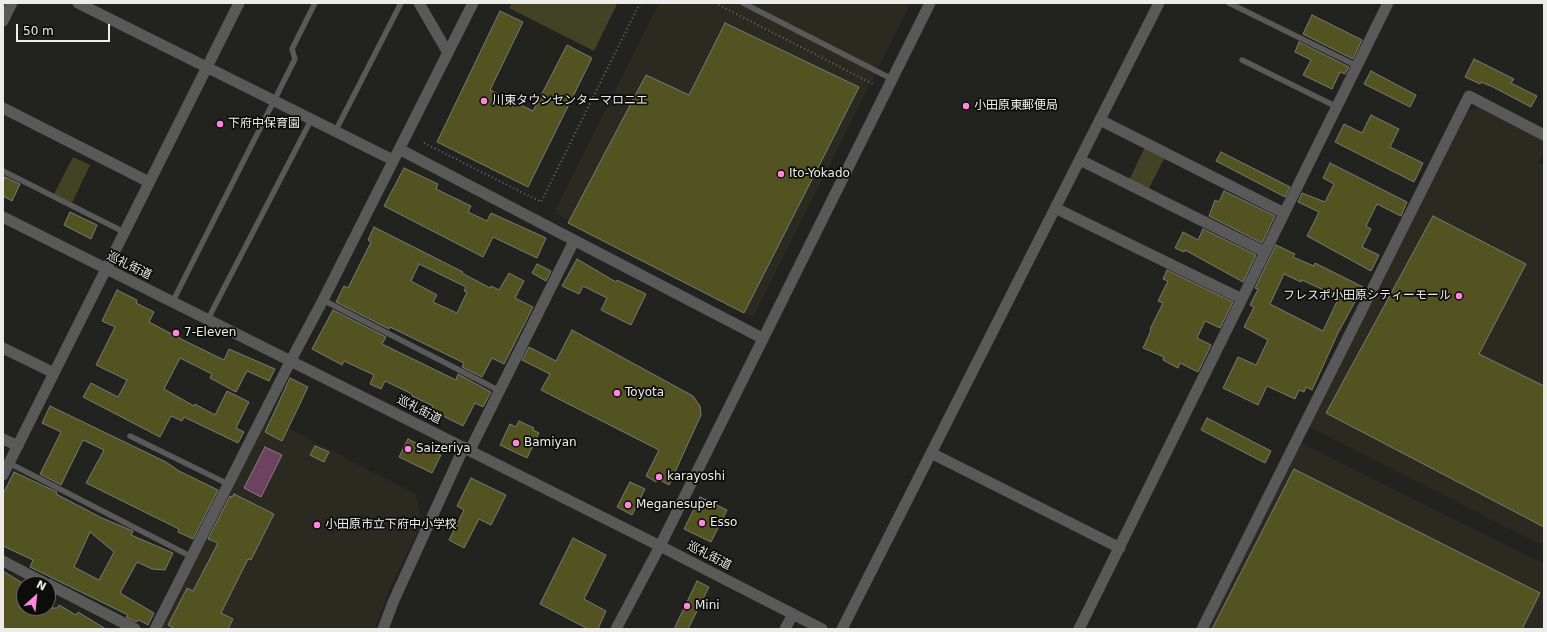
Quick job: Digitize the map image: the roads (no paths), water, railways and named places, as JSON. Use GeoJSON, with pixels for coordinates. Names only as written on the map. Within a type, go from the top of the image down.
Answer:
{"type":"FeatureCollection","features":[{"type":"Feature","properties":{"kind":"street"},"geometry":{"type":"LineString","coordinates":[[3,20],[12,3]]}},
{"type":"Feature","properties":{"kind":"street"},"geometry":{"type":"LineString","coordinates":[[78,3],[393,160]]}},
{"type":"Feature","properties":{"kind":"street"},"geometry":{"type":"LineString","coordinates":[[3,475],[239,3]]}},
{"type":"Feature","properties":{"kind":"street"},"geometry":{"type":"LineString","coordinates":[[419,3],[448,53]]}},
{"type":"Feature","properties":{"kind":"street"},"geometry":{"type":"LineString","coordinates":[[155,629],[473,3]]}},
{"type":"Feature","properties":{"kind":"street"},"geometry":{"type":"LineString","coordinates":[[616,629],[660,546],[762,338],[930,3]]}},
{"type":"Feature","properties":{"kind":"street"},"geometry":{"type":"LineString","coordinates":[[842,629],[1160,3]]}},
{"type":"Feature","properties":{"kind":"street"},"geometry":{"type":"LineString","coordinates":[[1079,629],[1388,3]]}},
{"type":"Feature","properties":{"kind":"street"},"geometry":{"type":"LineString","coordinates":[[1202,629],[1469,96],[1544,135]]}},
{"type":"Feature","properties":{"kind":"street"},"geometry":{"type":"LineString","coordinates":[[3,108],[149,182]]}},
{"type":"Feature","properties":{"kind":"street"},"geometry":{"type":"LineString","coordinates":[[1100,120],[1284,213]]}},
{"type":"Feature","properties":{"kind":"street"},"geometry":{"type":"LineString","coordinates":[[399,150],[762,338]]}},
{"type":"Feature","properties":{"kind":"street"},"geometry":{"type":"LineString","coordinates":[[1080,160],[1265,252]]}},
{"type":"Feature","properties":{"kind":"street"},"geometry":{"type":"LineString","coordinates":[[1055,208],[1242,299]]}},
{"type":"Feature","properties":{"kind":"street","name":"巡礼街道"},"geometry":{"type":"LineString","coordinates":[[3,218],[291,360],[822,629]]}},
{"type":"Feature","properties":{"kind":"street"},"geometry":{"type":"LineString","coordinates":[[383,629],[394,600],[467,449],[574,241]]}},
{"type":"Feature","properties":{"kind":"street"},"geometry":{"type":"LineString","coordinates":[[3,348],[54,373]]}},
{"type":"Feature","properties":{"kind":"street"},"geometry":{"type":"LineString","coordinates":[[3,439],[18,446]]}},
{"type":"Feature","properties":{"kind":"street"},"geometry":{"type":"LineString","coordinates":[[931,453],[1120,548]]}},
{"type":"Feature","properties":{"kind":"street"},"geometry":{"type":"LineString","coordinates":[[3,561],[32,576]]}},
{"type":"Feature","properties":{"kind":"street"},"geometry":{"type":"LineString","coordinates":[[56,588],[135,629]]}},
{"type":"Feature","properties":{"kind":"street"},"geometry":{"type":"LineString","coordinates":[[785,629],[793,614]]}},
{"type":"Feature","properties":{"kind":"lane"},"geometry":{"type":"LineString","coordinates":[[173,302],[295,59],[292,49],[315,3]]}},
{"type":"Feature","properties":{"kind":"lane"},"geometry":{"type":"LineString","coordinates":[[335,132],[401,3]]}},
{"type":"Feature","properties":{"kind":"lane"},"geometry":{"type":"LineString","coordinates":[[743,3],[892,79]]}},
{"type":"Feature","properties":{"kind":"lane"},"geometry":{"type":"LineString","coordinates":[[1229,3],[1357,66]]}},
{"type":"Feature","properties":{"kind":"lane"},"geometry":{"type":"LineString","coordinates":[[1242,60],[1337,107]]}},
{"type":"Feature","properties":{"kind":"lane"},"geometry":{"type":"LineString","coordinates":[[208,319],[312,120]]}},
{"type":"Feature","properties":{"kind":"lane"},"geometry":{"type":"LineString","coordinates":[[3,171],[124,232]]}},
{"type":"Feature","properties":{"kind":"lane"},"geometry":{"type":"LineString","coordinates":[[323,300],[498,390]]}},
{"type":"Feature","properties":{"kind":"lane"},"geometry":{"type":"LineString","coordinates":[[130,436],[228,484]]}},
{"type":"Feature","properties":{"kind":"lane"},"geometry":{"type":"LineString","coordinates":[[9,462],[192,557]]}},
{"type":"Feature","properties":{"kind":"place","name":"川東タウンセンターマロニエ"},"geometry":{"type":"Point","coordinates":[484,101]}},
{"type":"Feature","properties":{"kind":"place","name":"小田原東郵便局"},"geometry":{"type":"Point","coordinates":[966,106]}},
{"type":"Feature","properties":{"kind":"place","name":"下府中保育園"},"geometry":{"type":"Point","coordinates":[220,124]}},
{"type":"Feature","properties":{"kind":"place","name":"Ito-Yokado"},"geometry":{"type":"Point","coordinates":[781,174]}},
{"type":"Feature","properties":{"kind":"place","name":"フレスポ小田原シティーモール"},"geometry":{"type":"Point","coordinates":[1459,296]}},
{"type":"Feature","properties":{"kind":"place","name":"7-Eleven"},"geometry":{"type":"Point","coordinates":[176,333]}},
{"type":"Feature","properties":{"kind":"place","name":"Toyota"},"geometry":{"type":"Point","coordinates":[617,393]}},
{"type":"Feature","properties":{"kind":"place","name":"Bamiyan"},"geometry":{"type":"Point","coordinates":[516,443]}},
{"type":"Feature","properties":{"kind":"place","name":"Saizeriya"},"geometry":{"type":"Point","coordinates":[408,449]}},
{"type":"Feature","properties":{"kind":"place","name":"karayoshi"},"geometry":{"type":"Point","coordinates":[659,477]}},
{"type":"Feature","properties":{"kind":"place","name":"Meganesuper"},"geometry":{"type":"Point","coordinates":[628,505]}},
{"type":"Feature","properties":{"kind":"place","name":"Esso"},"geometry":{"type":"Point","coordinates":[702,523]}},
{"type":"Feature","properties":{"kind":"place","name":"小田原市立下府中小学校"},"geometry":{"type":"Point","coordinates":[317,525]}},
{"type":"Feature","properties":{"kind":"place","name":"Mini"},"geometry":{"type":"Point","coordinates":[687,606]}}]}
